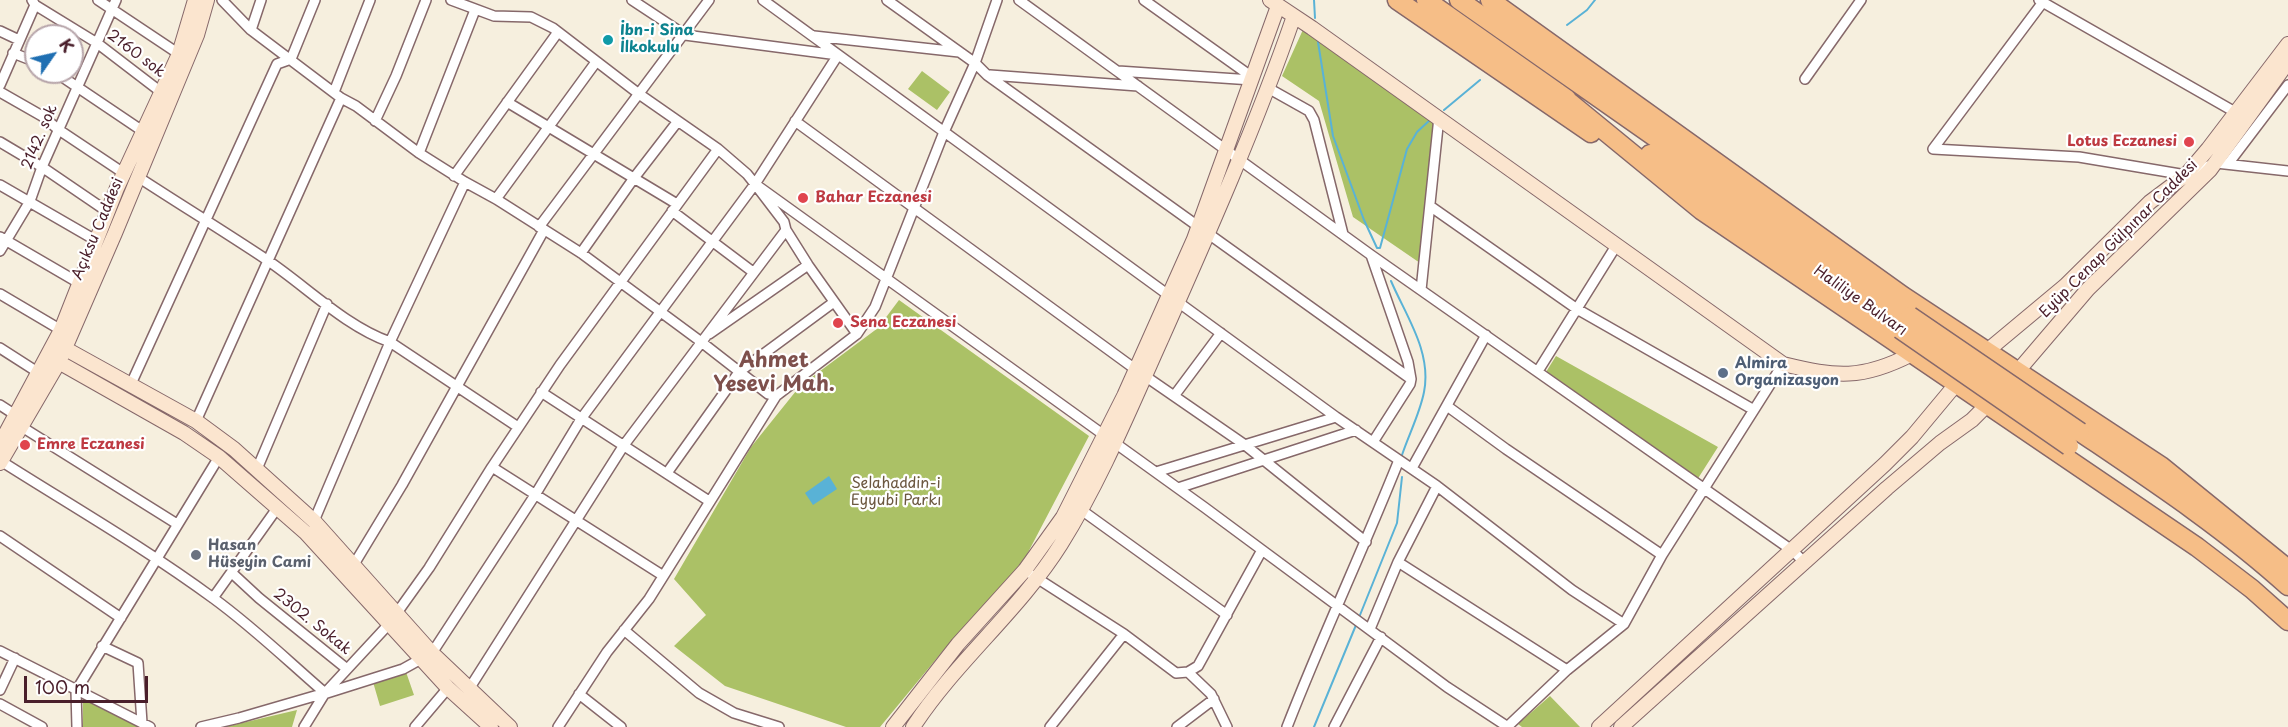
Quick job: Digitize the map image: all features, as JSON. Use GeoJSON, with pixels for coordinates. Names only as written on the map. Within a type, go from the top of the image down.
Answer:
{"type":"FeatureCollection","features":[{"type":"Feature","properties":{"kind":"highway"},"geometry":{"type":"LineString","coordinates":[[1397,0],[2197,547],[2252,589],[2288,621]]}},
{"type":"Feature","properties":{"kind":"highway","name":"Haliliye Bulvarı"},"geometry":{"type":"LineString","coordinates":[[1426,0],[1557,92],[1905,322],[2075,439],[2158,506],[2216,548],[2288,610]]}},
{"type":"Feature","properties":{"kind":"highway","name":"Haliliye Bulvarı"},"geometry":{"type":"LineString","coordinates":[[1459,0],[1905,322]]}},
{"type":"Feature","properties":{"kind":"highway"},"geometry":{"type":"LineString","coordinates":[[1490,0],[1903,296],[2161,466],[2288,569]]}},
{"type":"Feature","properties":{"kind":"highway"},"geometry":{"type":"LineString","coordinates":[[1570,79],[1684,141]]}},
{"type":"Feature","properties":{"kind":"highway"},"geometry":{"type":"LineString","coordinates":[[1557,92],[1701,210]]}},
{"type":"Feature","properties":{"kind":"highway","name":"Haliliye Bulvarı"},"geometry":{"type":"LineString","coordinates":[[2075,439],[2169,492],[2227,535],[2288,586]]}},
{"type":"Feature","properties":{"kind":"main road","name":"Açıksu Caddesi"},"geometry":{"type":"LineString","coordinates":[[0,444],[19,421],[53,359],[108,212],[132,175],[144,132],[178,54],[195,0]]}},
{"type":"Feature","properties":{"kind":"main road","name":"Açıksu Caddesi"},"geometry":{"type":"LineString","coordinates":[[60,340],[132,175],[197,35],[207,0]]}},
{"type":"Feature","properties":{"kind":"main road"},"geometry":{"type":"LineString","coordinates":[[1233,155],[1274,3],[1438,117],[1783,364],[1845,375],[1870,372],[1886,367],[1912,354]]}},
{"type":"Feature","properties":{"kind":"main road"},"geometry":{"type":"LineString","coordinates":[[912,727],[929,702],[1038,579],[1062,543],[1080,509],[1124,396],[1140,373],[1174,298],[1233,155],[1268,88],[1294,16]]}},
{"type":"Feature","properties":{"kind":"main road"},"geometry":{"type":"LineString","coordinates":[[1599,727],[1793,551],[1905,444],[1986,351],[2065,286],[2151,202],[2186,175],[2288,44]]}},
{"type":"Feature","properties":{"kind":"main road","name":"Eyüp Cenap Gülpınar Caddesi"},"geometry":{"type":"LineString","coordinates":[[1621,727],[1887,488],[1988,405],[2088,289],[2222,164],[2288,62]]}},
{"type":"Feature","properties":{"kind":"main road"},"geometry":{"type":"LineString","coordinates":[[60,340],[130,384],[196,421],[234,449],[314,521],[353,566],[392,620]]}},
{"type":"Feature","properties":{"kind":"main road","name":"Açıksu Caddesi"},"geometry":{"type":"LineString","coordinates":[[0,462],[39,373],[53,359]]}},
{"type":"Feature","properties":{"kind":"main road"},"geometry":{"type":"LineString","coordinates":[[53,359],[184,433],[219,457],[306,533],[427,656],[469,689],[510,727]]}},
{"type":"Feature","properties":{"kind":"main road"},"geometry":{"type":"LineString","coordinates":[[893,727],[958,644],[1025,570],[1063,517],[1108,439]]}},
{"type":"Feature","properties":{"kind":"main road"},"geometry":{"type":"LineString","coordinates":[[427,656],[448,688],[491,727]]}},
{"type":"Feature","properties":{"kind":"street"},"geometry":{"type":"LineString","coordinates":[[98,0],[114,4],[178,54]]}},
{"type":"Feature","properties":{"kind":"street"},"geometry":{"type":"LineString","coordinates":[[222,0],[251,30],[418,153],[581,253],[768,394],[776,396]]}},
{"type":"Feature","properties":{"kind":"street"},"geometry":{"type":"LineString","coordinates":[[251,30],[261,0]]}},
{"type":"Feature","properties":{"kind":"street"},"geometry":{"type":"LineString","coordinates":[[130,384],[277,64],[291,59],[315,0]]}},
{"type":"Feature","properties":{"kind":"street"},"geometry":{"type":"LineString","coordinates":[[196,421],[337,95],[370,0]]}},
{"type":"Feature","properties":{"kind":"street"},"geometry":{"type":"LineString","coordinates":[[375,121],[396,76],[426,0]]}},
{"type":"Feature","properties":{"kind":"street"},"geometry":{"type":"LineString","coordinates":[[451,0],[494,16],[531,17],[558,32],[639,94],[718,149],[747,174],[784,222],[786,230],[808,265],[857,334]]}},
{"type":"Feature","properties":{"kind":"street"},"geometry":{"type":"LineString","coordinates":[[632,0],[685,35],[838,55]]}},
{"type":"Feature","properties":{"kind":"street"},"geometry":{"type":"LineString","coordinates":[[353,566],[402,485],[542,229],[593,154],[710,0]]}},
{"type":"Feature","properties":{"kind":"street"},"geometry":{"type":"LineString","coordinates":[[763,0],[1336,417],[1437,486],[1572,590],[1624,624]]}},
{"type":"Feature","properties":{"kind":"street"},"geometry":{"type":"LineString","coordinates":[[887,0],[961,52],[987,75],[1411,379]]}},
{"type":"Feature","properties":{"kind":"street"},"geometry":{"type":"LineString","coordinates":[[558,727],[607,652],[649,599],[776,396],[857,334],[867,322],[944,132],[975,63],[997,0]]}},
{"type":"Feature","properties":{"kind":"street"},"geometry":{"type":"LineString","coordinates":[[1019,0],[1371,255],[1793,551],[1804,562]]}},
{"type":"Feature","properties":{"kind":"street"},"geometry":{"type":"LineString","coordinates":[[1144,0],[1252,79]]}},
{"type":"Feature","properties":{"kind":"street"},"geometry":{"type":"LineString","coordinates":[[1805,79],[1861,0]]}},
{"type":"Feature","properties":{"kind":"street"},"geometry":{"type":"LineString","coordinates":[[2235,112],[2041,1],[1933,149],[2079,158],[2186,175],[2222,164],[2288,171]]}},
{"type":"Feature","properties":{"kind":"street"},"geometry":{"type":"LineString","coordinates":[[0,84],[33,2]]}},
{"type":"Feature","properties":{"kind":"street","name":"2160 sok"},"geometry":{"type":"LineString","coordinates":[[33,2],[97,43],[162,92]]}},
{"type":"Feature","properties":{"kind":"street","name":"2142. sok"},"geometry":{"type":"LineString","coordinates":[[0,251],[3,239],[30,201],[42,167],[114,4]]}},
{"type":"Feature","properties":{"kind":"street"},"geometry":{"type":"LineString","coordinates":[[418,153],[476,10]]}},
{"type":"Feature","properties":{"kind":"street"},"geometry":{"type":"LineString","coordinates":[[0,31],[19,40]]}},
{"type":"Feature","properties":{"kind":"street"},"geometry":{"type":"LineString","coordinates":[[454,176],[558,32]]}},
{"type":"Feature","properties":{"kind":"street"},"geometry":{"type":"LineString","coordinates":[[812,36],[961,52]]}},
{"type":"Feature","properties":{"kind":"street"},"geometry":{"type":"LineString","coordinates":[[13,53],[24,57]]}},
{"type":"Feature","properties":{"kind":"street"},"geometry":{"type":"LineString","coordinates":[[201,727],[295,703],[403,669],[427,656],[535,495],[581,419],[755,184],[838,55]]}},
{"type":"Feature","properties":{"kind":"street"},"geometry":{"type":"LineString","coordinates":[[496,199],[596,62]]}},
{"type":"Feature","properties":{"kind":"street"},"geometry":{"type":"LineString","coordinates":[[1118,71],[1252,79]]}},
{"type":"Feature","properties":{"kind":"street"},"geometry":{"type":"LineString","coordinates":[[987,75],[1138,86]]}},
{"type":"Feature","properties":{"kind":"street"},"geometry":{"type":"LineString","coordinates":[[75,84],[144,132]]}},
{"type":"Feature","properties":{"kind":"street"},"geometry":{"type":"LineString","coordinates":[[2222,164],[2288,85]]}},
{"type":"Feature","properties":{"kind":"street"},"geometry":{"type":"LineString","coordinates":[[1268,88],[1309,111],[1314,120],[1343,234]]}},
{"type":"Feature","properties":{"kind":"street"},"geometry":{"type":"LineString","coordinates":[[0,92],[42,116],[59,130],[267,260],[338,313],[377,338],[390,342],[518,427]]}},
{"type":"Feature","properties":{"kind":"street"},"geometry":{"type":"LineString","coordinates":[[507,102],[634,178],[675,208],[713,242],[753,272]]}},
{"type":"Feature","properties":{"kind":"street"},"geometry":{"type":"LineString","coordinates":[[1421,290],[1438,117]]}},
{"type":"Feature","properties":{"kind":"street"},"geometry":{"type":"LineString","coordinates":[[581,253],[678,121]]}},
{"type":"Feature","properties":{"kind":"street"},"geometry":{"type":"LineString","coordinates":[[795,121],[1140,373],[1245,445],[1366,542]]}},
{"type":"Feature","properties":{"kind":"street"},"geometry":{"type":"LineString","coordinates":[[0,142],[42,167],[108,212]]}},
{"type":"Feature","properties":{"kind":"street"},"geometry":{"type":"LineString","coordinates":[[304,727],[324,693],[392,620],[429,568],[541,392],[718,149]]}},
{"type":"Feature","properties":{"kind":"street"},"geometry":{"type":"LineString","coordinates":[[314,521],[390,342],[465,182]]}},
{"type":"Feature","properties":{"kind":"street"},"geometry":{"type":"LineString","coordinates":[[755,184],[1337,603],[1447,687],[1508,727],[1567,670],[1624,624],[1662,555],[1783,364]]}},
{"type":"Feature","properties":{"kind":"street"},"geometry":{"type":"LineString","coordinates":[[0,185],[97,241]]}},
{"type":"Feature","properties":{"kind":"street"},"geometry":{"type":"LineString","coordinates":[[1430,206],[1577,309],[1754,410]]}},
{"type":"Feature","properties":{"kind":"street"},"geometry":{"type":"LineString","coordinates":[[469,689],[624,445],[700,341],[786,230]]}},
{"type":"Feature","properties":{"kind":"street"},"geometry":{"type":"LineString","coordinates":[[3,239],[80,284]]}},
{"type":"Feature","properties":{"kind":"street"},"geometry":{"type":"LineString","coordinates":[[1538,371],[1616,246]]}},
{"type":"Feature","properties":{"kind":"street"},"geometry":{"type":"LineString","coordinates":[[1371,255],[1408,362],[1411,379],[1373,442]]}},
{"type":"Feature","properties":{"kind":"street"},"geometry":{"type":"LineString","coordinates":[[700,341],[808,265]]}},
{"type":"Feature","properties":{"kind":"street"},"geometry":{"type":"LineString","coordinates":[[0,294],[60,340]]}},
{"type":"Feature","properties":{"kind":"street"},"geometry":{"type":"LineString","coordinates":[[667,473],[739,372],[834,302]]}},
{"type":"Feature","properties":{"kind":"street"},"geometry":{"type":"LineString","coordinates":[[257,469],[327,304]]}},
{"type":"Feature","properties":{"kind":"street"},"geometry":{"type":"LineString","coordinates":[[1174,396],[1221,333]]}},
{"type":"Feature","properties":{"kind":"street"},"geometry":{"type":"LineString","coordinates":[[1412,468],[1486,335]]}},
{"type":"Feature","properties":{"kind":"street"},"geometry":{"type":"LineString","coordinates":[[0,348],[39,373]]}},
{"type":"Feature","properties":{"kind":"street"},"geometry":{"type":"LineString","coordinates":[[541,392],[709,501]]}},
{"type":"Feature","properties":{"kind":"street"},"geometry":{"type":"LineString","coordinates":[[0,405],[19,421],[177,524]]}},
{"type":"Feature","properties":{"kind":"street"},"geometry":{"type":"LineString","coordinates":[[1447,406],[1662,555]]}},
{"type":"Feature","properties":{"kind":"street"},"geometry":{"type":"LineString","coordinates":[[1156,472],[1336,417]]}},
{"type":"Feature","properties":{"kind":"street"},"geometry":{"type":"LineString","coordinates":[[1178,488],[1356,430]]}},
{"type":"Feature","properties":{"kind":"street"},"geometry":{"type":"LineString","coordinates":[[77,727],[76,691],[219,457]]}},
{"type":"Feature","properties":{"kind":"street"},"geometry":{"type":"LineString","coordinates":[[1287,727],[1337,603],[1366,542],[1399,460]]}},
{"type":"Feature","properties":{"kind":"street"},"geometry":{"type":"LineString","coordinates":[[0,462],[213,598],[261,636],[324,693]]}},
{"type":"Feature","properties":{"kind":"street"},"geometry":{"type":"LineString","coordinates":[[492,467],[662,575]]}},
{"type":"Feature","properties":{"kind":"street"},"geometry":{"type":"LineString","coordinates":[[1367,626],[1437,486]]}},
{"type":"Feature","properties":{"kind":"street"},"geometry":{"type":"LineString","coordinates":[[213,598],[278,507]]}},
{"type":"Feature","properties":{"kind":"street"},"geometry":{"type":"LineString","coordinates":[[1080,509],[1227,615]]}},
{"type":"Feature","properties":{"kind":"street"},"geometry":{"type":"LineString","coordinates":[[0,536],[121,618]]}},
{"type":"Feature","properties":{"kind":"street"},"geometry":{"type":"LineString","coordinates":[[1025,570],[1124,634],[1176,673],[1188,672],[1198,666],[1262,550]]}},
{"type":"Feature","properties":{"kind":"street"},"geometry":{"type":"LineString","coordinates":[[1398,561],[1567,670]]}},
{"type":"Feature","properties":{"kind":"street","name":"2302. Sokak"},"geometry":{"type":"LineString","coordinates":[[232,573],[259,598],[347,669]]}},
{"type":"Feature","properties":{"kind":"street"},"geometry":{"type":"LineString","coordinates":[[624,630],[699,693],[734,713],[778,727]]}},
{"type":"Feature","properties":{"kind":"street"},"geometry":{"type":"LineString","coordinates":[[1050,727],[1124,634]]}},
{"type":"Feature","properties":{"kind":"street"},"geometry":{"type":"LineString","coordinates":[[1334,727],[1381,637]]}},
{"type":"Feature","properties":{"kind":"street"},"geometry":{"type":"LineString","coordinates":[[102,646],[138,663],[146,725]]}},
{"type":"Feature","properties":{"kind":"street"},"geometry":{"type":"LineString","coordinates":[[0,651],[146,725]]}},
{"type":"Feature","properties":{"kind":"street"},"geometry":{"type":"LineString","coordinates":[[0,690],[15,658]]}},
{"type":"Feature","properties":{"kind":"street"},"geometry":{"type":"LineString","coordinates":[[1188,672],[1211,694],[1227,727]]}},
{"type":"Feature","properties":{"kind":"street"},"geometry":{"type":"LineString","coordinates":[[415,727],[448,688]]}},
{"type":"Feature","properties":{"kind":"street"},"geometry":{"type":"LineString","coordinates":[[579,694],[621,727]]}},
{"type":"Feature","properties":{"kind":"street"},"geometry":{"type":"LineString","coordinates":[[1176,727],[1214,699]]}},
{"type":"Feature","properties":{"kind":"street"},"geometry":{"type":"LineString","coordinates":[[0,704],[42,727]]}},
{"type":"Feature","properties":{"kind":"green space"},"geometry":{"type":"Polygon","coordinates":[[[1306,23],[1434,117],[1420,263],[1353,217],[1319,101],[1282,76],[1306,23]]]}},
{"type":"Feature","properties":{"kind":"green space"},"geometry":{"type":"Polygon","coordinates":[[[922,71],[950,92],[937,110],[908,89],[922,71]]]}},
{"type":"Feature","properties":{"kind":"green space","name":"Selahaddin-i Eyyubi Parkı"},"geometry":{"type":"Polygon","coordinates":[[[899,300],[1089,436],[1023,562],[942,652],[880,727],[846,727],[725,686],[674,646],[706,615],[674,579],[751,447],[800,386],[878,328],[899,300]]]}},
{"type":"Feature","properties":{"kind":"green space"},"geometry":{"type":"Polygon","coordinates":[[[1556,356],[1718,447],[1697,480],[1546,372],[1556,356]]]}},
{"type":"Feature","properties":{"kind":"green space"},"geometry":{"type":"Polygon","coordinates":[[[406,672],[414,695],[380,706],[373,682],[406,672]]]}},
{"type":"Feature","properties":{"kind":"green space"},"geometry":{"type":"Polygon","coordinates":[[[83,696],[139,727],[83,727],[83,696]]]}},
{"type":"Feature","properties":{"kind":"green space"},"geometry":{"type":"Polygon","coordinates":[[[1550,696],[1580,727],[1522,727],[1518,724],[1550,696]]]}},
{"type":"Feature","properties":{"kind":"green space"},"geometry":{"type":"Polygon","coordinates":[[[297,710],[292,727],[225,727],[297,710]]]}},
{"type":"Feature","properties":{"kind":"water"},"geometry":{"type":"Polygon","coordinates":[[[829,476],[837,489],[813,505],[805,493],[829,476]]]}},
{"type":"Feature","properties":{"kind":"waterway"},"geometry":{"type":"LineString","coordinates":[[1314,0],[1315,18]]}},
{"type":"Feature","properties":{"kind":"waterway"},"geometry":{"type":"LineString","coordinates":[[1567,25],[1587,10],[1595,0]]}},
{"type":"Feature","properties":{"kind":"waterway"},"geometry":{"type":"LineString","coordinates":[[1318,42],[1333,136],[1364,220],[1377,248]]}},
{"type":"Feature","properties":{"kind":"waterway"},"geometry":{"type":"LineString","coordinates":[[1444,110],[1480,80]]}},
{"type":"Feature","properties":{"kind":"waterway"},"geometry":{"type":"LineString","coordinates":[[1377,248],[1380,248],[1407,149],[1417,132],[1431,119]]}},
{"type":"Feature","properties":{"kind":"waterway"},"geometry":{"type":"LineString","coordinates":[[1391,281],[1421,349],[1425,377],[1420,408],[1402,455]]}},
{"type":"Feature","properties":{"kind":"waterway"},"geometry":{"type":"LineString","coordinates":[[1358,620],[1397,523],[1402,477]]}},
{"type":"Feature","properties":{"kind":"waterway"},"geometry":{"type":"LineString","coordinates":[[1314,727],[1356,625]]}},
{"type":"Feature","properties":{"kind":"place","name":"İbn-i Sina İlkokulu"},"geometry":{"type":"Point","coordinates":[608,40]}},
{"type":"Feature","properties":{"kind":"place","name":"Lotus Eczanesi"},"geometry":{"type":"Point","coordinates":[2189,142]}},
{"type":"Feature","properties":{"kind":"place","name":"Bahar Eczanesi"},"geometry":{"type":"Point","coordinates":[803,198]}},
{"type":"Feature","properties":{"kind":"place","name":"Sena Eczanesi"},"geometry":{"type":"Point","coordinates":[838,323]}},
{"type":"Feature","properties":{"kind":"place","name":"Almira Organizasyon"},"geometry":{"type":"Point","coordinates":[1723,373]}},
{"type":"Feature","properties":{"kind":"place","name":"Emre Eczanesi"},"geometry":{"type":"Point","coordinates":[25,445]}},
{"type":"Feature","properties":{"kind":"place","name":"Hasan Hüseyin Cami"},"geometry":{"type":"Point","coordinates":[196,555]}},
{"type":"Feature","properties":{"kind":"district","name":"Ahmet Yesevi Mah."},"geometry":{"type":"Point","coordinates":[774,373]}}]}
